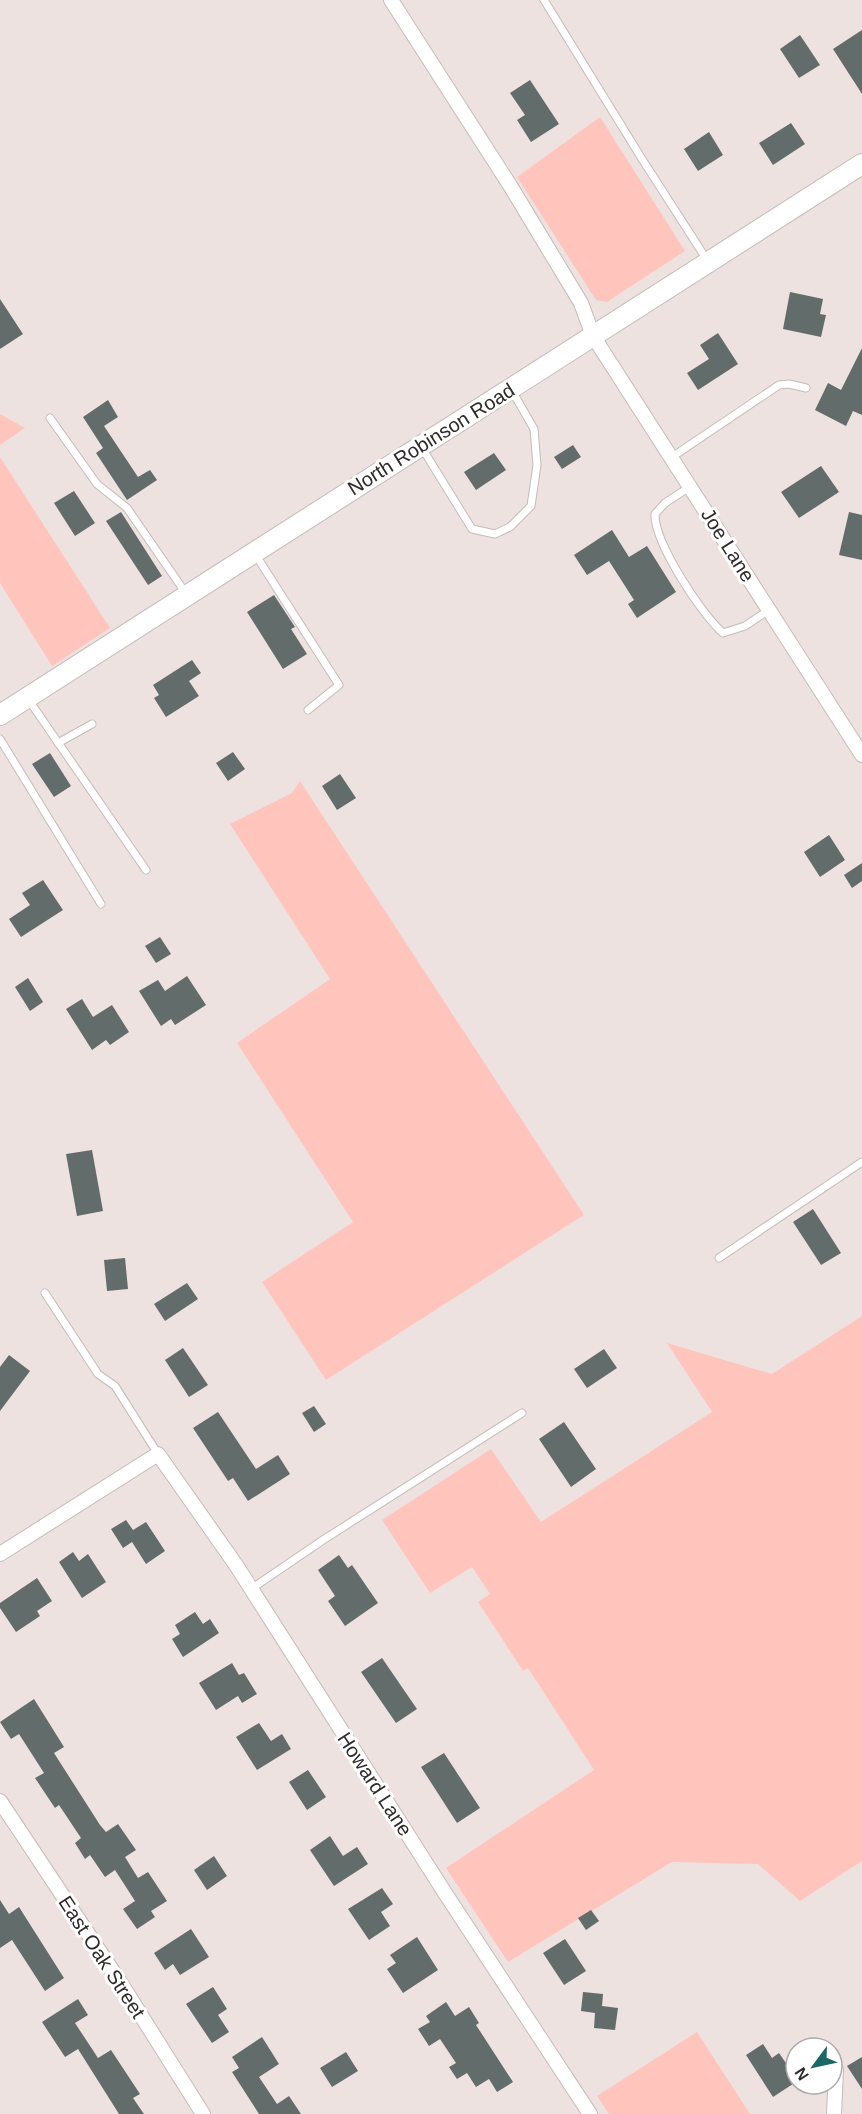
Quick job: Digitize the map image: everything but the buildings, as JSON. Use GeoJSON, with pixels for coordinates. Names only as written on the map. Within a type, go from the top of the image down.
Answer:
{"type":"FeatureCollection","features":[{"type":"Feature","properties":{"kind":"street","name":"Joe Lane"},"geometry":{"type":"LineString","coordinates":[[391,0],[511,187],[581,303],[593,336],[860,747]]}},
{"type":"Feature","properties":{"kind":"street","name":"North Robinson Road"},"geometry":{"type":"LineString","coordinates":[[0,715],[708,262],[858,171]]}},
{"type":"Feature","properties":{"kind":"street"},"geometry":{"type":"LineString","coordinates":[[0,1554],[158,1454]]}},
{"type":"Feature","properties":{"kind":"street","name":"Howard Lane"},"geometry":{"type":"LineString","coordinates":[[158,1454],[251,1589],[445,1893],[590,2114]]}},
{"type":"Feature","properties":{"kind":"street","name":"East Oak Street"},"geometry":{"type":"LineString","coordinates":[[0,1800],[122,1985],[203,2114]]}},
{"type":"Feature","properties":{"kind":"street"},"geometry":{"type":"LineString","coordinates":[[834,2114],[835,2096]]}},
{"type":"Feature","properties":{"kind":"lane"},"geometry":{"type":"LineString","coordinates":[[544,0],[708,262]]}},
{"type":"Feature","properties":{"kind":"lane"},"geometry":{"type":"LineString","coordinates":[[672,457],[779,384],[806,388]]}},
{"type":"Feature","properties":{"kind":"lane"},"geometry":{"type":"LineString","coordinates":[[420,446],[472,529],[495,534],[510,527],[531,506],[537,465],[534,429],[511,389]]}},
{"type":"Feature","properties":{"kind":"lane"},"geometry":{"type":"LineString","coordinates":[[50,418],[97,484],[127,508],[187,595]]}},
{"type":"Feature","properties":{"kind":"lane"},"geometry":{"type":"LineString","coordinates":[[691,486],[660,508],[655,514],[655,525],[665,548],[704,612],[723,633],[745,626],[770,610]]}},
{"type":"Feature","properties":{"kind":"lane"},"geometry":{"type":"LineString","coordinates":[[254,552],[339,685],[308,710]]}},
{"type":"Feature","properties":{"kind":"lane"},"geometry":{"type":"LineString","coordinates":[[27,697],[146,870]]}},
{"type":"Feature","properties":{"kind":"lane"},"geometry":{"type":"LineString","coordinates":[[58,743],[92,724]]}},
{"type":"Feature","properties":{"kind":"lane"},"geometry":{"type":"LineString","coordinates":[[0,739],[101,904]]}},
{"type":"Feature","properties":{"kind":"lane"},"geometry":{"type":"LineString","coordinates":[[719,1258],[862,1162]]}},
{"type":"Feature","properties":{"kind":"lane"},"geometry":{"type":"LineString","coordinates":[[45,1293],[98,1374],[115,1386],[158,1454]]}},
{"type":"Feature","properties":{"kind":"lane"},"geometry":{"type":"LineString","coordinates":[[251,1589],[323,1540],[522,1413]]}},
{"type":"Feature","properties":{"kind":"shaded area"},"geometry":{"type":"Polygon","coordinates":[[[600,117],[685,251],[607,302],[596,300],[517,177],[600,117]]]}},
{"type":"Feature","properties":{"kind":"shaded area"},"geometry":{"type":"Polygon","coordinates":[[[0,414],[25,428],[0,445],[0,414]]]}},
{"type":"Feature","properties":{"kind":"shaded area"},"geometry":{"type":"Polygon","coordinates":[[[0,457],[110,628],[52,666],[0,583],[0,457]]]}},
{"type":"Feature","properties":{"kind":"shaded area"},"geometry":{"type":"Polygon","coordinates":[[[300,781],[584,1215],[326,1380],[262,1282],[353,1222],[237,1043],[330,979],[230,824],[292,793],[300,781]]]}},
{"type":"Feature","properties":{"kind":"shaded area"},"geometry":{"type":"Polygon","coordinates":[[[862,1316],[862,1861],[800,1901],[758,1864],[672,1862],[508,1962],[446,1868],[594,1770],[528,1668],[523,1671],[478,1602],[490,1594],[472,1567],[430,1593],[382,1520],[491,1449],[541,1522],[712,1412],[667,1343],[772,1374],[862,1316]]]}},
{"type":"Feature","properties":{"kind":"shaded area"},"geometry":{"type":"Polygon","coordinates":[[[697,2032],[750,2114],[609,2114],[597,2096],[697,2032]]]}}]}
